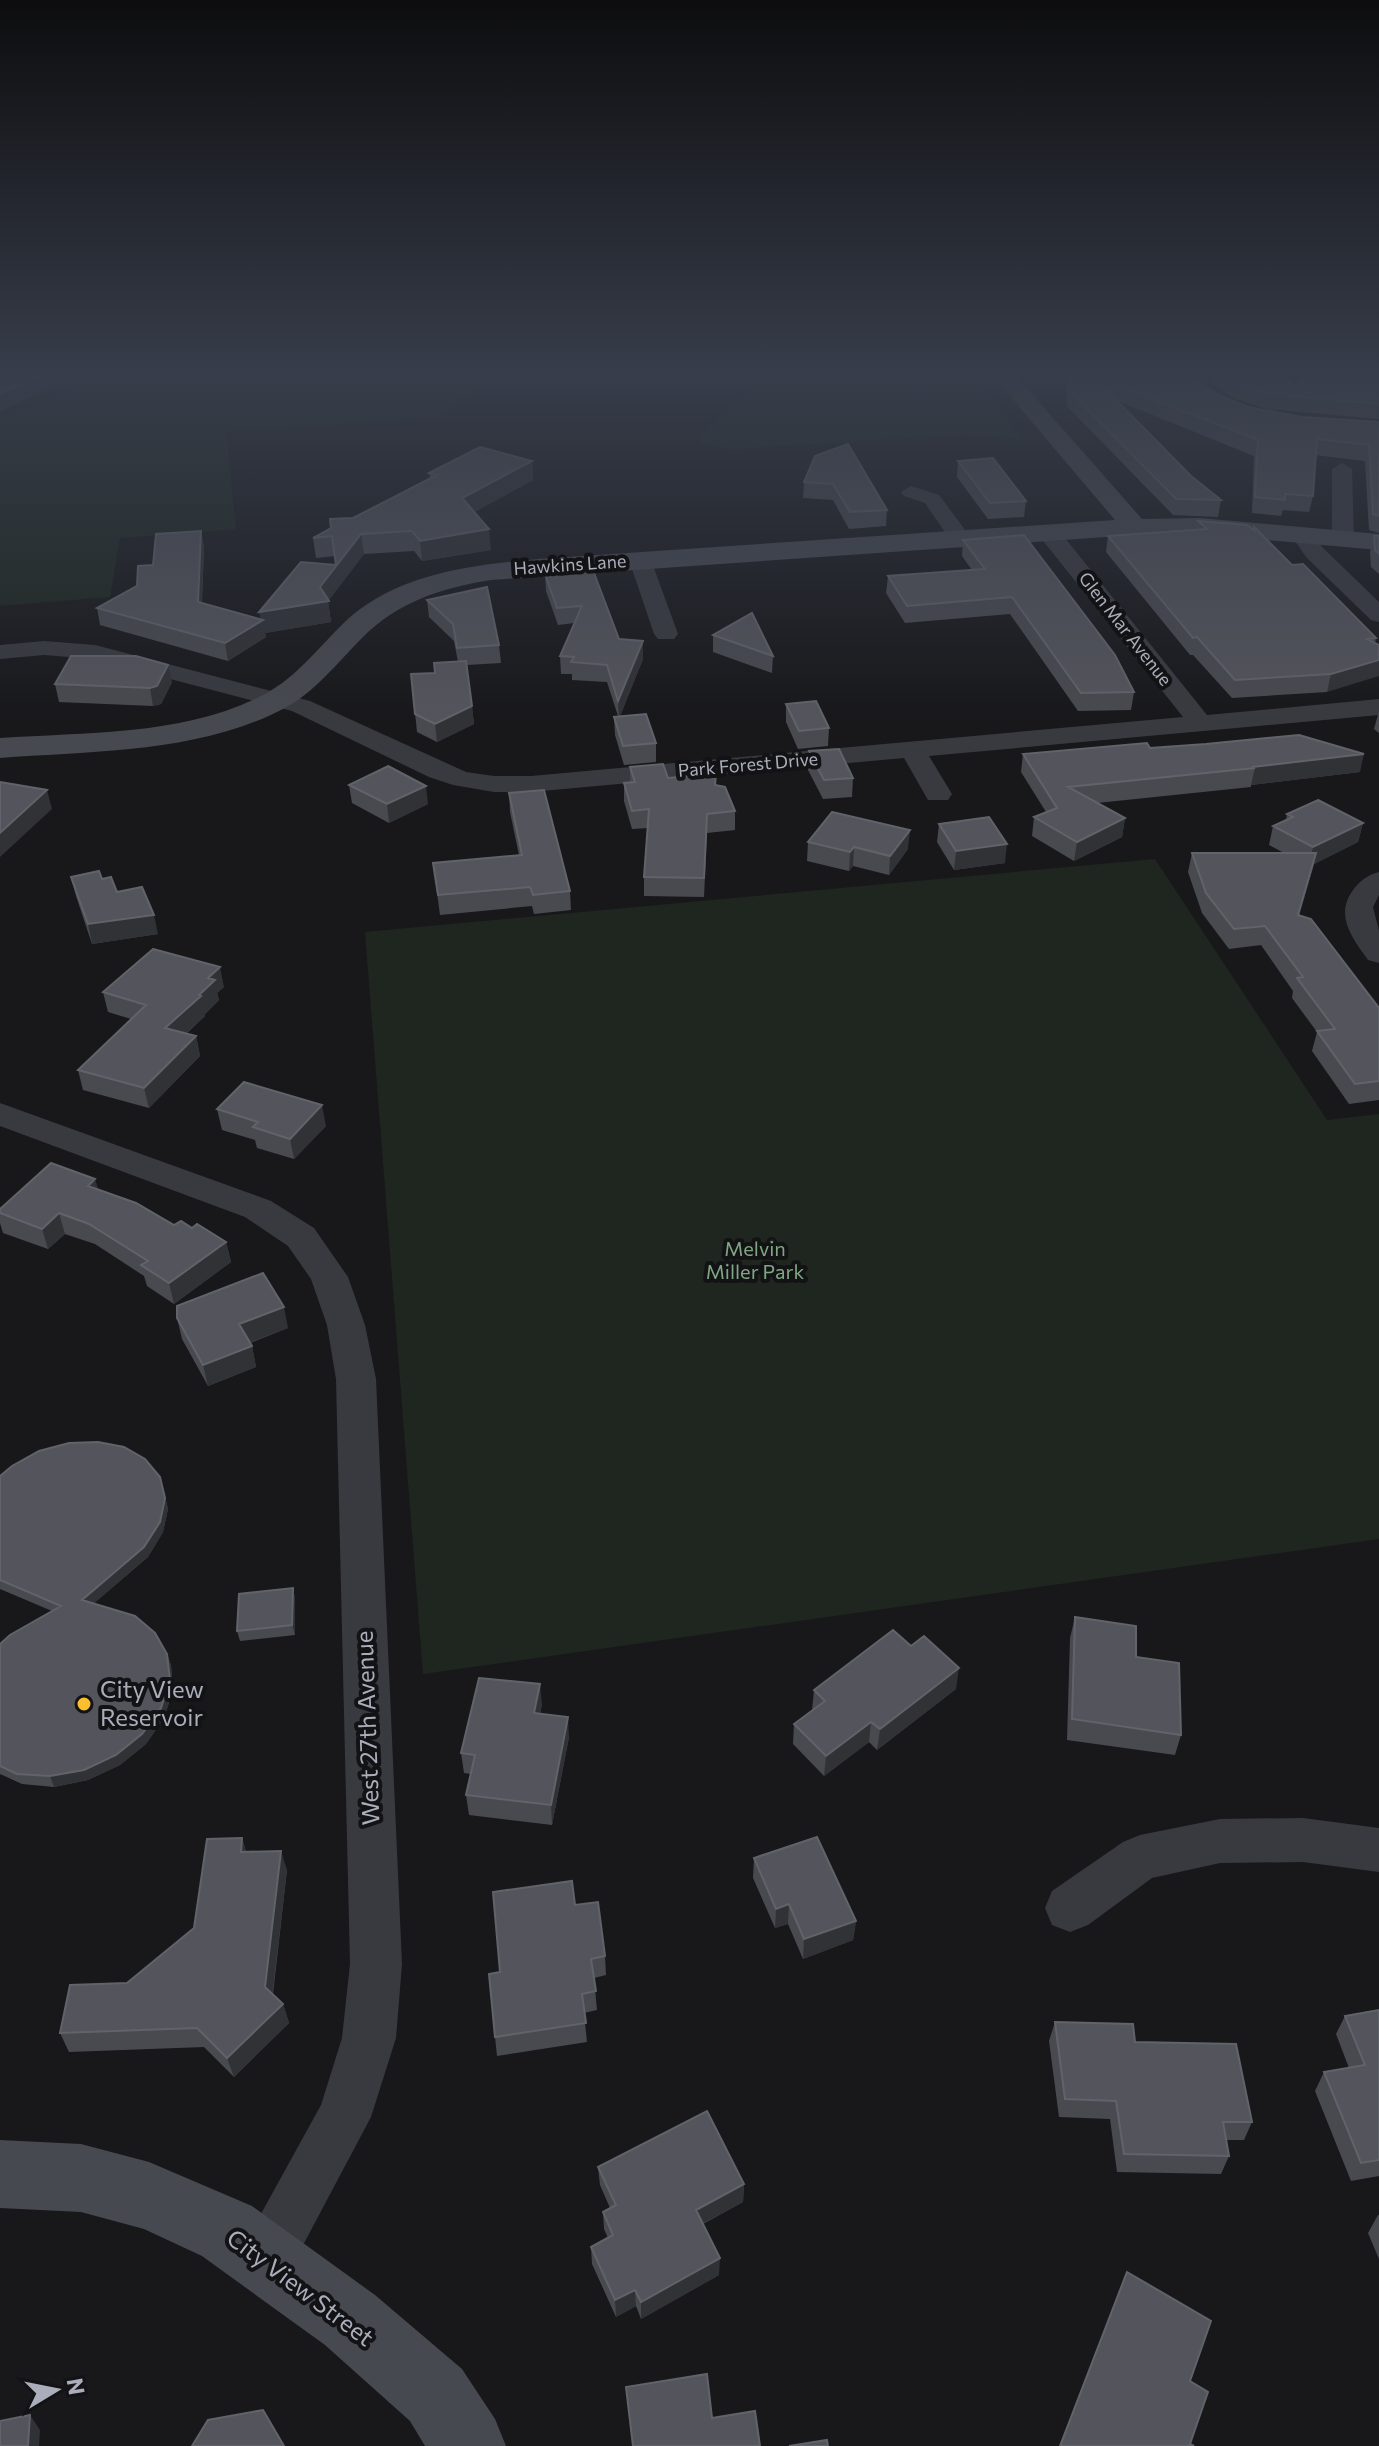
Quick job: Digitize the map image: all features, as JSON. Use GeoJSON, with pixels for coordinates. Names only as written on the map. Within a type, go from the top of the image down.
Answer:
{"type":"FeatureCollection","features":[{"type":"Feature","properties":{"kind":"street"},"geometry":{"type":"LineString","coordinates":[[1104,491],[1135,527]]}},
{"type":"Feature","properties":{"kind":"street"},"geometry":{"type":"LineString","coordinates":[[1342,491],[1343,539]]}},
{"type":"Feature","properties":{"kind":"street"},"geometry":{"type":"LineString","coordinates":[[911,492],[932,499],[961,539]]}},
{"type":"Feature","properties":{"kind":"street","name":"Hawkins Lane"},"geometry":{"type":"LineString","coordinates":[[0,748],[196,728],[225,721],[277,700],[299,685],[363,621],[406,593],[468,575],[640,560],[1135,527],[1200,526],[1379,542]]}},
{"type":"Feature","properties":{"kind":"street","name":"Glen Mar Avenue"},"geometry":{"type":"LineString","coordinates":[[1049,533],[1202,725]]}},
{"type":"Feature","properties":{"kind":"street"},"geometry":{"type":"LineString","coordinates":[[1302,535],[1314,552],[1379,615]]}},
{"type":"Feature","properties":{"kind":"street"},"geometry":{"type":"LineString","coordinates":[[640,560],[666,634]]}},
{"type":"Feature","properties":{"kind":"street","name":"Park Forest Drive"},"geometry":{"type":"LineString","coordinates":[[0,652],[44,648],[95,652],[301,706],[438,771],[494,784],[531,784],[913,751],[1379,707]]}},
{"type":"Feature","properties":{"kind":"street"},"geometry":{"type":"LineString","coordinates":[[913,751],[938,794]]}},
{"type":"Feature","properties":{"kind":"street"},"geometry":{"type":"LineString","coordinates":[[1379,881],[1369,887],[1360,901],[1357,918],[1364,935],[1379,954]]}},
{"type":"Feature","properties":{"kind":"street","name":"West 27th Avenue"},"geometry":{"type":"LineString","coordinates":[[0,1114],[258,1209],[301,1237],[329,1277],[346,1325],[356,1379],[376,1964],[369,2038],[344,2117],[265,2259]]}},
{"type":"Feature","properties":{"kind":"street"},"geometry":{"type":"LineString","coordinates":[[1070,1908],[1140,1858],[1220,1841],[1303,1840],[1379,1850]]}},
{"type":"Feature","properties":{"kind":"street","name":"City View Street"},"geometry":{"type":"LineString","coordinates":[[0,2174],[81,2178],[149,2196],[227,2231],[350,2320],[436,2395],[468,2446]]}},
{"type":"Feature","properties":{"kind":"green space"},"geometry":{"type":"Polygon","coordinates":[[[0,491],[232,491],[236,529],[120,538],[110,597],[0,606],[0,491]]]}},
{"type":"Feature","properties":{"kind":"green space","name":"Melvin Miller Park"},"geometry":{"type":"Polygon","coordinates":[[[1155,859],[1327,1120],[1379,1114],[1379,1539],[423,1674],[365,932],[1155,859]]]}},
{"type":"Feature","properties":{"kind":"building"},"geometry":{"type":"Polygon","coordinates":[[[405,491],[475,491],[462,498],[489,529],[420,541],[412,531],[361,534],[320,587],[329,601],[259,612],[301,562],[336,565],[332,536],[313,538],[331,528],[330,519],[353,518],[405,491]]]}},
{"type":"Feature","properties":{"kind":"building"},"geometry":{"type":"Polygon","coordinates":[[[837,491],[876,491],[887,510],[850,512],[837,491]]]}},
{"type":"Feature","properties":{"kind":"building"},"geometry":{"type":"Polygon","coordinates":[[[981,491],[1018,491],[1026,501],[990,503],[981,491]]]}},
{"type":"Feature","properties":{"kind":"building"},"geometry":{"type":"Polygon","coordinates":[[[1168,491],[1210,491],[1221,500],[1176,499],[1168,491]]]}},
{"type":"Feature","properties":{"kind":"building"},"geometry":{"type":"Polygon","coordinates":[[[1255,491],[1313,491],[1313,496],[1285,494],[1285,500],[1255,497],[1255,491]]]}},
{"type":"Feature","properties":{"kind":"building"},"geometry":{"type":"Polygon","coordinates":[[[1372,491],[1379,491],[1379,516],[1373,514],[1372,491]]]}},
{"type":"Feature","properties":{"kind":"building"},"geometry":{"type":"Polygon","coordinates":[[[1198,521],[1247,525],[1254,530],[1254,527],[1292,565],[1303,564],[1376,638],[1367,639],[1379,645],[1379,660],[1331,674],[1235,680],[1197,637],[1193,638],[1108,536],[1207,529],[1198,521]]]}},
{"type":"Feature","properties":{"kind":"building"},"geometry":{"type":"Polygon","coordinates":[[[201,531],[198,602],[263,620],[225,643],[97,608],[137,586],[138,566],[153,565],[156,534],[201,531]]]}},
{"type":"Feature","properties":{"kind":"building"},"geometry":{"type":"Polygon","coordinates":[[[1024,535],[1115,655],[1134,692],[1081,693],[1012,597],[907,606],[888,576],[985,569],[963,540],[1024,535]]]}},
{"type":"Feature","properties":{"kind":"building"},"geometry":{"type":"Polygon","coordinates":[[[1374,536],[1379,536],[1379,554],[1375,550],[1374,536]]]}},
{"type":"Feature","properties":{"kind":"building"},"geometry":{"type":"Polygon","coordinates":[[[591,565],[619,639],[643,641],[618,701],[607,665],[571,662],[574,657],[560,656],[582,606],[557,608],[545,574],[591,565]]]}},
{"type":"Feature","properties":{"kind":"building"},"geometry":{"type":"Polygon","coordinates":[[[487,587],[499,645],[457,648],[453,624],[427,600],[487,587]]]}},
{"type":"Feature","properties":{"kind":"building"},"geometry":{"type":"Polygon","coordinates":[[[752,613],[773,656],[713,635],[752,613]]]}},
{"type":"Feature","properties":{"kind":"building"},"geometry":{"type":"Polygon","coordinates":[[[71,656],[136,656],[168,665],[157,686],[150,688],[55,684],[71,656]]]}},
{"type":"Feature","properties":{"kind":"building"},"geometry":{"type":"Polygon","coordinates":[[[466,661],[472,706],[435,724],[415,714],[411,674],[435,673],[434,663],[466,661]]]}},
{"type":"Feature","properties":{"kind":"building"},"geometry":{"type":"Polygon","coordinates":[[[816,701],[829,728],[799,731],[786,704],[816,701]]]}},
{"type":"Feature","properties":{"kind":"building"},"geometry":{"type":"Polygon","coordinates":[[[646,714],[656,743],[623,746],[614,717],[646,714]]]}},
{"type":"Feature","properties":{"kind":"building"},"geometry":{"type":"Polygon","coordinates":[[[1299,735],[1364,754],[1068,787],[1125,818],[1077,842],[1034,817],[1057,808],[1023,754],[1147,743],[1150,748],[1299,735]]]}},
{"type":"Feature","properties":{"kind":"building"},"geometry":{"type":"Polygon","coordinates":[[[839,749],[853,778],[824,780],[809,751],[839,749]]]}},
{"type":"Feature","properties":{"kind":"building"},"geometry":{"type":"Polygon","coordinates":[[[663,764],[668,778],[716,774],[715,785],[725,787],[735,811],[707,814],[704,878],[644,877],[649,809],[632,811],[624,783],[635,782],[630,767],[663,764]]]}},
{"type":"Feature","properties":{"kind":"building"},"geometry":{"type":"Polygon","coordinates":[[[388,766],[426,786],[387,804],[349,785],[388,766]]]}},
{"type":"Feature","properties":{"kind":"building"},"geometry":{"type":"Polygon","coordinates":[[[0,782],[47,790],[0,833],[0,782]]]}},
{"type":"Feature","properties":{"kind":"building"},"geometry":{"type":"Polygon","coordinates":[[[544,790],[570,891],[533,895],[530,887],[438,895],[433,863],[522,855],[509,793],[544,790]]]}},
{"type":"Feature","properties":{"kind":"building"},"geometry":{"type":"Polygon","coordinates":[[[1318,800],[1363,823],[1313,847],[1273,826],[1293,817],[1287,814],[1318,800]]]}},
{"type":"Feature","properties":{"kind":"building"},"geometry":{"type":"Polygon","coordinates":[[[832,812],[910,830],[890,856],[854,847],[850,852],[808,842],[832,812]]]}},
{"type":"Feature","properties":{"kind":"building"},"geometry":{"type":"Polygon","coordinates":[[[989,817],[1007,844],[956,851],[939,824],[989,817]]]}},
{"type":"Feature","properties":{"kind":"building"},"geometry":{"type":"Polygon","coordinates":[[[1192,853],[1316,853],[1298,915],[1311,919],[1379,1008],[1379,1081],[1355,1084],[1317,1031],[1335,1029],[1297,978],[1303,977],[1265,926],[1234,929],[1206,893],[1192,853]]]}},
{"type":"Feature","properties":{"kind":"building"},"geometry":{"type":"Polygon","coordinates":[[[99,871],[102,879],[111,877],[117,892],[142,887],[154,915],[88,924],[71,877],[99,871]]]}},
{"type":"Feature","properties":{"kind":"building"},"geometry":{"type":"Polygon","coordinates":[[[153,949],[220,967],[208,978],[215,980],[201,996],[165,1028],[196,1036],[144,1088],[78,1070],[146,1005],[103,992],[153,949]]]}},
{"type":"Feature","properties":{"kind":"building"},"geometry":{"type":"Polygon","coordinates":[[[244,1082],[322,1105],[290,1139],[253,1127],[258,1122],[217,1109],[244,1082]]]}},
{"type":"Feature","properties":{"kind":"building"},"geometry":{"type":"Polygon","coordinates":[[[51,1163],[95,1179],[88,1186],[136,1203],[174,1225],[181,1221],[192,1228],[197,1224],[226,1242],[169,1283],[141,1265],[148,1261],[89,1224],[59,1213],[42,1229],[0,1213],[0,1209],[51,1163]]]}},
{"type":"Feature","properties":{"kind":"building"},"geometry":{"type":"Polygon","coordinates":[[[263,1273],[284,1307],[239,1324],[252,1346],[203,1365],[177,1318],[177,1306],[263,1273]]]}},
{"type":"Feature","properties":{"kind":"building"},"geometry":{"type":"Polygon","coordinates":[[[98,1442],[124,1447],[145,1459],[160,1477],[165,1498],[160,1522],[144,1547],[82,1600],[135,1616],[155,1633],[167,1654],[170,1680],[161,1708],[142,1734],[116,1755],[84,1770],[50,1776],[17,1774],[0,1766],[0,1644],[61,1606],[0,1580],[0,1476],[39,1451],[69,1443],[98,1442]]]}},
{"type":"Feature","properties":{"kind":"building"},"geometry":{"type":"Polygon","coordinates":[[[293,1588],[292,1625],[237,1631],[239,1594],[293,1588]]]}},
{"type":"Feature","properties":{"kind":"building"},"geometry":{"type":"Polygon","coordinates":[[[1075,1617],[1136,1626],[1136,1657],[1179,1663],[1181,1735],[1072,1719],[1075,1617]]]}},
{"type":"Feature","properties":{"kind":"building"},"geometry":{"type":"Polygon","coordinates":[[[893,1630],[911,1646],[924,1636],[959,1668],[880,1729],[871,1722],[826,1756],[794,1724],[825,1701],[814,1690],[893,1630]]]}},
{"type":"Feature","properties":{"kind":"building"},"geometry":{"type":"Polygon","coordinates":[[[479,1678],[540,1684],[534,1713],[568,1717],[551,1805],[466,1795],[475,1755],[461,1753],[479,1678]]]}},
{"type":"Feature","properties":{"kind":"building"},"geometry":{"type":"Polygon","coordinates":[[[817,1837],[856,1921],[804,1939],[789,1904],[776,1909],[754,1858],[817,1837]]]}},
{"type":"Feature","properties":{"kind":"building"},"geometry":{"type":"Polygon","coordinates":[[[242,1838],[241,1852],[281,1851],[265,1987],[283,2004],[227,2058],[197,2028],[60,2033],[70,1985],[127,1983],[194,1928],[207,1839],[242,1838]]]}},
{"type":"Feature","properties":{"kind":"building"},"geometry":{"type":"Polygon","coordinates":[[[572,1881],[575,1905],[598,1902],[605,1956],[591,1959],[596,1991],[582,1994],[586,2023],[495,2037],[489,1974],[500,1972],[493,1892],[572,1881]]]}},
{"type":"Feature","properties":{"kind":"building"},"geometry":{"type":"Polygon","coordinates":[[[1379,2010],[1379,2160],[1361,2163],[1324,2072],[1365,2065],[1345,2016],[1379,2010]]]}},
{"type":"Feature","properties":{"kind":"building"},"geometry":{"type":"Polygon","coordinates":[[[1055,2022],[1133,2024],[1135,2042],[1236,2044],[1252,2122],[1223,2122],[1229,2156],[1124,2154],[1116,2101],[1065,2099],[1055,2022]]]}},
{"type":"Feature","properties":{"kind":"building"},"geometry":{"type":"Polygon","coordinates":[[[707,2111],[744,2184],[696,2210],[720,2258],[641,2302],[635,2290],[615,2300],[591,2247],[613,2235],[603,2212],[616,2205],[598,2167],[707,2111]]]}},
{"type":"Feature","properties":{"kind":"building"},"geometry":{"type":"Polygon","coordinates":[[[1127,2272],[1211,2321],[1190,2381],[1208,2392],[1190,2444],[1194,2446],[1060,2446],[1127,2272]]]}},
{"type":"Feature","properties":{"kind":"building"},"geometry":{"type":"Polygon","coordinates":[[[707,2374],[712,2418],[755,2411],[760,2446],[633,2446],[626,2387],[707,2374]]]}},
{"type":"Feature","properties":{"kind":"building"},"geometry":{"type":"Polygon","coordinates":[[[263,2410],[284,2446],[192,2446],[208,2420],[263,2410]]]}},
{"type":"Feature","properties":{"kind":"building"},"geometry":{"type":"Polygon","coordinates":[[[30,2415],[28,2446],[0,2446],[0,2421],[30,2415]]]}},
{"type":"Feature","properties":{"kind":"building"},"geometry":{"type":"Polygon","coordinates":[[[827,2440],[828,2446],[789,2446],[827,2440]]]}},
{"type":"Feature","properties":{"kind":"place","name":"City View Reservoir"},"geometry":{"type":"Point","coordinates":[84,1704]}}]}
